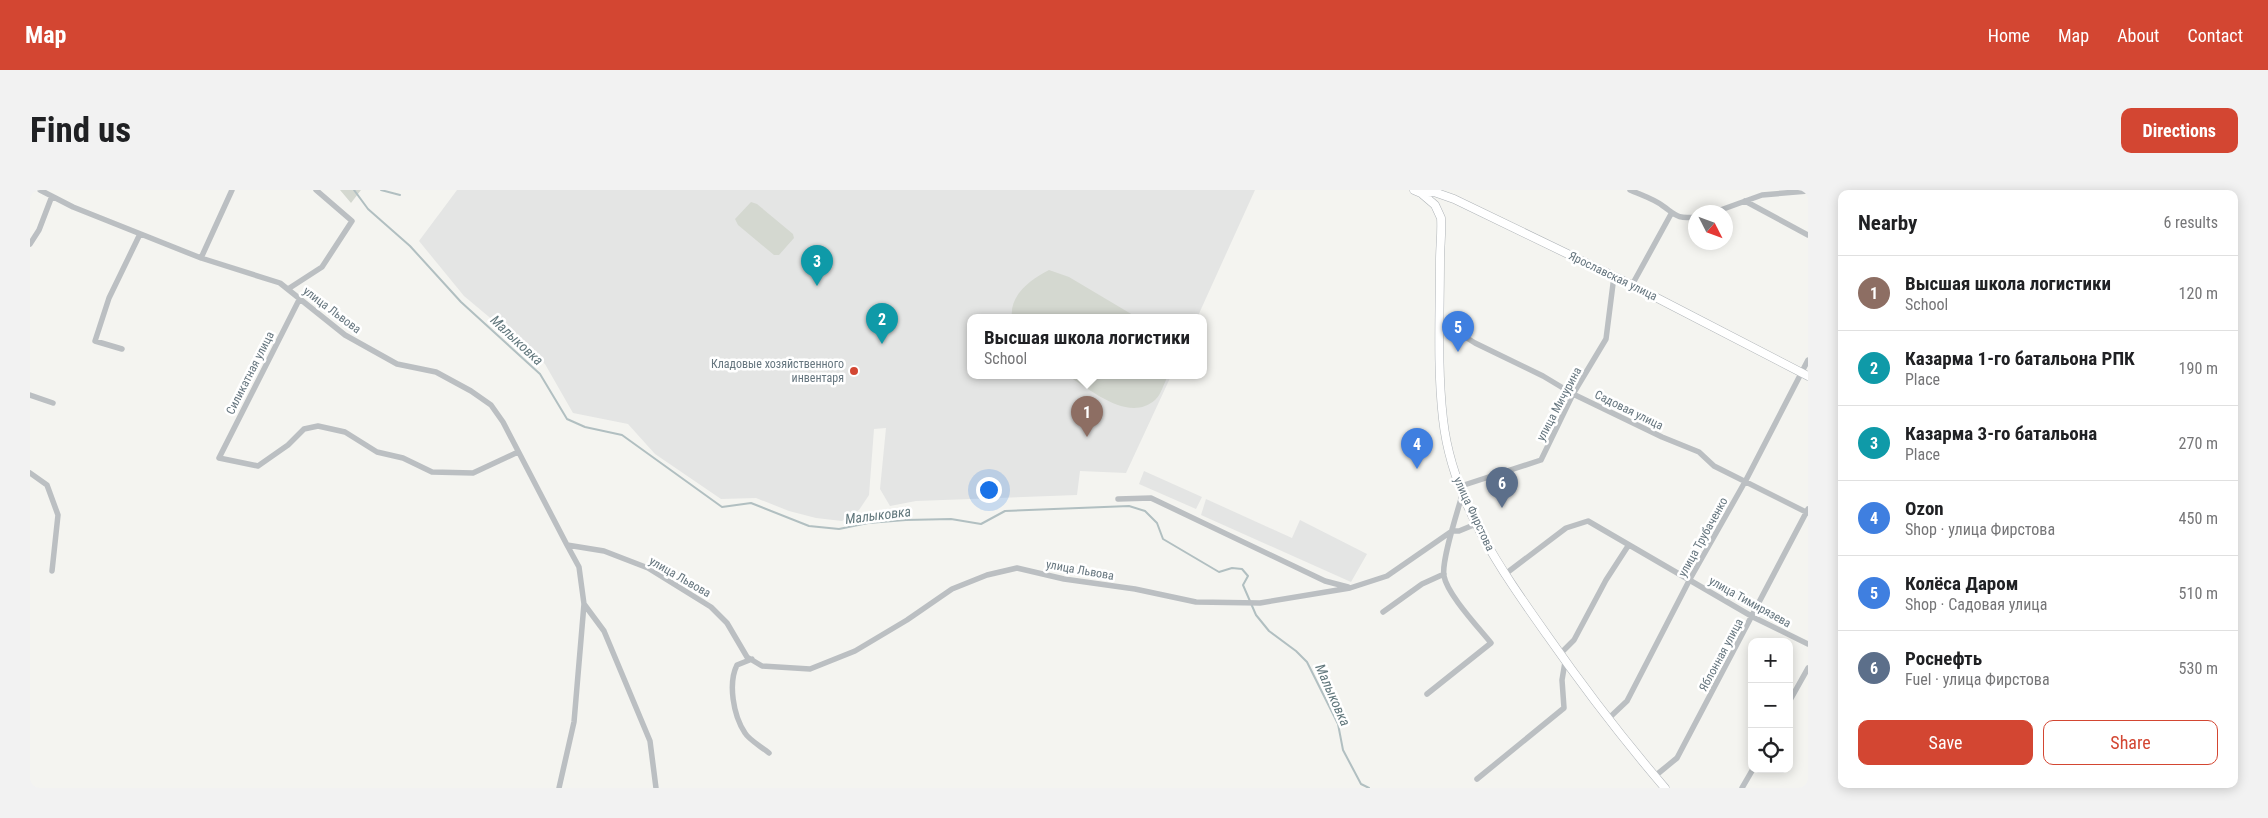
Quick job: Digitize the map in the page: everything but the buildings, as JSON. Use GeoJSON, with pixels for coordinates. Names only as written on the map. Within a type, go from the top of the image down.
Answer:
{"type":"FeatureCollection","features":[{"type":"Feature","properties":{"kind":"main road","name":"Ярославская улица"},"geometry":{"type":"LineString","coordinates":[[1418,191],[1434,191],[1454,199],[1614,276],[1805,374]]}},
{"type":"Feature","properties":{"kind":"main road","name":"улица Фирстова"},"geometry":{"type":"LineString","coordinates":[[1418,191],[1431,200],[1440,212],[1442,227],[1440,330],[1443,419],[1451,463],[1476,524],[1504,575],[1565,662],[1608,719],[1665,788]]}},
{"type":"Feature","properties":{"kind":"main road"},"geometry":{"type":"LineString","coordinates":[[1431,200],[1434,191]]}},
{"type":"Feature","properties":{"kind":"street","name":"улица Львова"},"geometry":{"type":"LineString","coordinates":[[40,190],[140,234],[201,258],[280,283],[345,335],[398,364],[436,372],[471,391],[495,411],[503,422],[567,545],[604,551],[648,568],[711,607],[727,623],[747,656],[762,666],[810,669],[855,651],[907,620],[952,589],[987,575],[1017,568],[1064,579],[1196,602],[1260,603],[1350,588],[1387,576],[1452,531],[1476,524]]}},
{"type":"Feature","properties":{"kind":"street"},"geometry":{"type":"LineString","coordinates":[[201,258],[232,190]]}},
{"type":"Feature","properties":{"kind":"street"},"geometry":{"type":"LineString","coordinates":[[288,289],[322,267],[352,221],[316,190]]}},
{"type":"Feature","properties":{"kind":"street"},"geometry":{"type":"LineString","coordinates":[[1630,190],[1663,205],[1671,214],[1688,218]]}},
{"type":"Feature","properties":{"kind":"street"},"geometry":{"type":"LineString","coordinates":[[1733,205],[1762,195],[1808,191]]}},
{"type":"Feature","properties":{"kind":"street"},"geometry":{"type":"LineString","coordinates":[[30,244],[39,230],[52,196]]}},
{"type":"Feature","properties":{"kind":"street"},"geometry":{"type":"LineString","coordinates":[[1745,201],[1808,235]]}},
{"type":"Feature","properties":{"kind":"street"},"geometry":{"type":"LineString","coordinates":[[1632,285],[1671,214]]}},
{"type":"Feature","properties":{"kind":"street"},"geometry":{"type":"LineString","coordinates":[[122,349],[95,341],[109,298],[140,234]]}},
{"type":"Feature","properties":{"kind":"street","name":"улица Мичурина"},"geometry":{"type":"LineString","coordinates":[[1462,489],[1541,460],[1573,394],[1606,339],[1614,276]]}},
{"type":"Feature","properties":{"kind":"street","name":"Силикатная улица"},"geometry":{"type":"LineString","coordinates":[[300,298],[219,458],[258,466],[288,445],[304,429],[318,426],[345,432],[377,452],[403,458],[432,472],[473,473],[518,452]]}},
{"type":"Feature","properties":{"kind":"street","name":"Садовая улица"},"geometry":{"type":"LineString","coordinates":[[1440,330],[1458,333],[1475,344],[1543,376],[1573,394],[1662,437],[1699,452],[1714,466],[1808,511]]}},
{"type":"Feature","properties":{"kind":"street","name":"улица Трубаченко"},"geometry":{"type":"LineString","coordinates":[[1608,719],[1627,701],[1690,580],[1805,374],[1808,360]]}},
{"type":"Feature","properties":{"kind":"street"},"geometry":{"type":"LineString","coordinates":[[30,395],[53,403]]}},
{"type":"Feature","properties":{"kind":"street"},"geometry":{"type":"LineString","coordinates":[[30,473],[47,485],[58,515],[52,571]]}},
{"type":"Feature","properties":{"kind":"street"},"geometry":{"type":"LineString","coordinates":[[1427,694],[1491,643],[1447,586],[1444,574],[1462,489]]}},
{"type":"Feature","properties":{"kind":"street"},"geometry":{"type":"LineString","coordinates":[[1118,499],[1151,498],[1318,577],[1350,588]]}},
{"type":"Feature","properties":{"kind":"street","name":"Яблонная улица"},"geometry":{"type":"LineString","coordinates":[[1655,776],[1677,758],[1808,511]]}},
{"type":"Feature","properties":{"kind":"street","name":"улица Тимирязева"},"geometry":{"type":"LineString","coordinates":[[1504,575],[1566,528],[1588,521],[1753,617],[1808,644]]}},
{"type":"Feature","properties":{"kind":"street"},"geometry":{"type":"LineString","coordinates":[[560,788],[574,722],[584,604],[580,567],[567,545]]}},
{"type":"Feature","properties":{"kind":"street"},"geometry":{"type":"LineString","coordinates":[[1560,654],[1574,640],[1606,580],[1628,546]]}},
{"type":"Feature","properties":{"kind":"street"},"geometry":{"type":"LineString","coordinates":[[1383,612],[1422,584],[1444,574]]}},
{"type":"Feature","properties":{"kind":"street"},"geometry":{"type":"LineString","coordinates":[[584,604],[604,631],[650,741],[656,788]]}},
{"type":"Feature","properties":{"kind":"street"},"geometry":{"type":"LineString","coordinates":[[752,659],[737,665],[733,673],[734,705],[745,734],[769,753]]}},
{"type":"Feature","properties":{"kind":"street"},"geometry":{"type":"LineString","coordinates":[[1477,780],[1564,708],[1562,680],[1565,662]]}},
{"type":"Feature","properties":{"kind":"street"},"geometry":{"type":"LineString","coordinates":[[1793,695],[1808,668]]}},
{"type":"Feature","properties":{"kind":"street"},"geometry":{"type":"LineString","coordinates":[[1742,788],[1750,773]]}},
{"type":"Feature","properties":{"kind":"shaded area"},"geometry":{"type":"Polygon","coordinates":[[[340,190],[361,190],[351,203],[340,190]]]}},
{"type":"Feature","properties":{"kind":"shaded area"},"geometry":{"type":"Polygon","coordinates":[[[457,190],[1255,190],[1199,314],[967,314],[967,379],[1170,379],[1126,473],[1080,471],[1077,495],[916,501],[890,506],[880,489],[886,428],[874,429],[869,495],[859,510],[842,521],[816,518],[789,511],[756,498],[721,499],[655,454],[628,424],[573,413],[545,364],[464,296],[419,241],[457,190]]]}},
{"type":"Feature","properties":{"kind":"shaded area"},"geometry":{"type":"Polygon","coordinates":[[[751,202],[757,204],[793,234],[794,238],[779,255],[774,255],[738,225],[735,219],[751,202]]]}},
{"type":"Feature","properties":{"kind":"shaded area"},"geometry":{"type":"Polygon","coordinates":[[[1049,270],[1069,277],[1131,314],[1012,314],[1014,302],[1018,295],[1035,278],[1049,270]]]}},
{"type":"Feature","properties":{"kind":"shaded area"},"geometry":{"type":"Polygon","coordinates":[[[1073,379],[1167,379],[1157,398],[1145,406],[1134,408],[1122,406],[1099,396],[1073,379]]]}},
{"type":"Feature","properties":{"kind":"shaded area"},"geometry":{"type":"Polygon","coordinates":[[[1144,471],[1202,497],[1196,509],[1139,484],[1144,471]]]}},
{"type":"Feature","properties":{"kind":"shaded area"},"geometry":{"type":"Polygon","coordinates":[[[1206,499],[1292,538],[1300,520],[1367,554],[1351,582],[1201,515],[1206,499]]]}},
{"type":"Feature","properties":{"kind":"waterway","name":"Малыковка"},"geometry":{"type":"LineString","coordinates":[[354,190],[368,209],[410,246],[461,302],[540,374],[567,419],[585,427],[622,435],[722,507],[751,503],[809,526],[839,529],[868,523],[906,520],[951,519],[981,524],[1005,511],[1129,506],[1145,511],[1157,523],[1163,539],[1219,572],[1232,568],[1242,569],[1248,576],[1243,585],[1256,615],[1269,631],[1296,651],[1307,662],[1338,724],[1343,750],[1361,784],[1369,788]]}},
{"type":"Feature","properties":{"kind":"waterway"},"geometry":{"type":"LineString","coordinates":[[381,190],[400,195]]}},
{"type":"Feature","properties":{"kind":"place","name":"Казарма 3-го батальона"},"geometry":{"type":"Point","coordinates":[817,286]}},
{"type":"Feature","properties":{"kind":"place","name":"Казарма 1-го батальона РПК"},"geometry":{"type":"Point","coordinates":[882,344]}},
{"type":"Feature","properties":{"kind":"place","name":"Колёса Даром"},"geometry":{"type":"Point","coordinates":[1458,352]}},
{"type":"Feature","properties":{"kind":"place","name":"Кладовые хозяйственного инвентаря"},"geometry":{"type":"Point","coordinates":[854,371]}},
{"type":"Feature","properties":{"kind":"place","name":"Высшая школа логистики"},"geometry":{"type":"Point","coordinates":[1087,437]}},
{"type":"Feature","properties":{"kind":"place","name":"Ozon"},"geometry":{"type":"Point","coordinates":[1417,469]}},
{"type":"Feature","properties":{"kind":"place","name":"Роснефть"},"geometry":{"type":"Point","coordinates":[1502,508]}}]}
